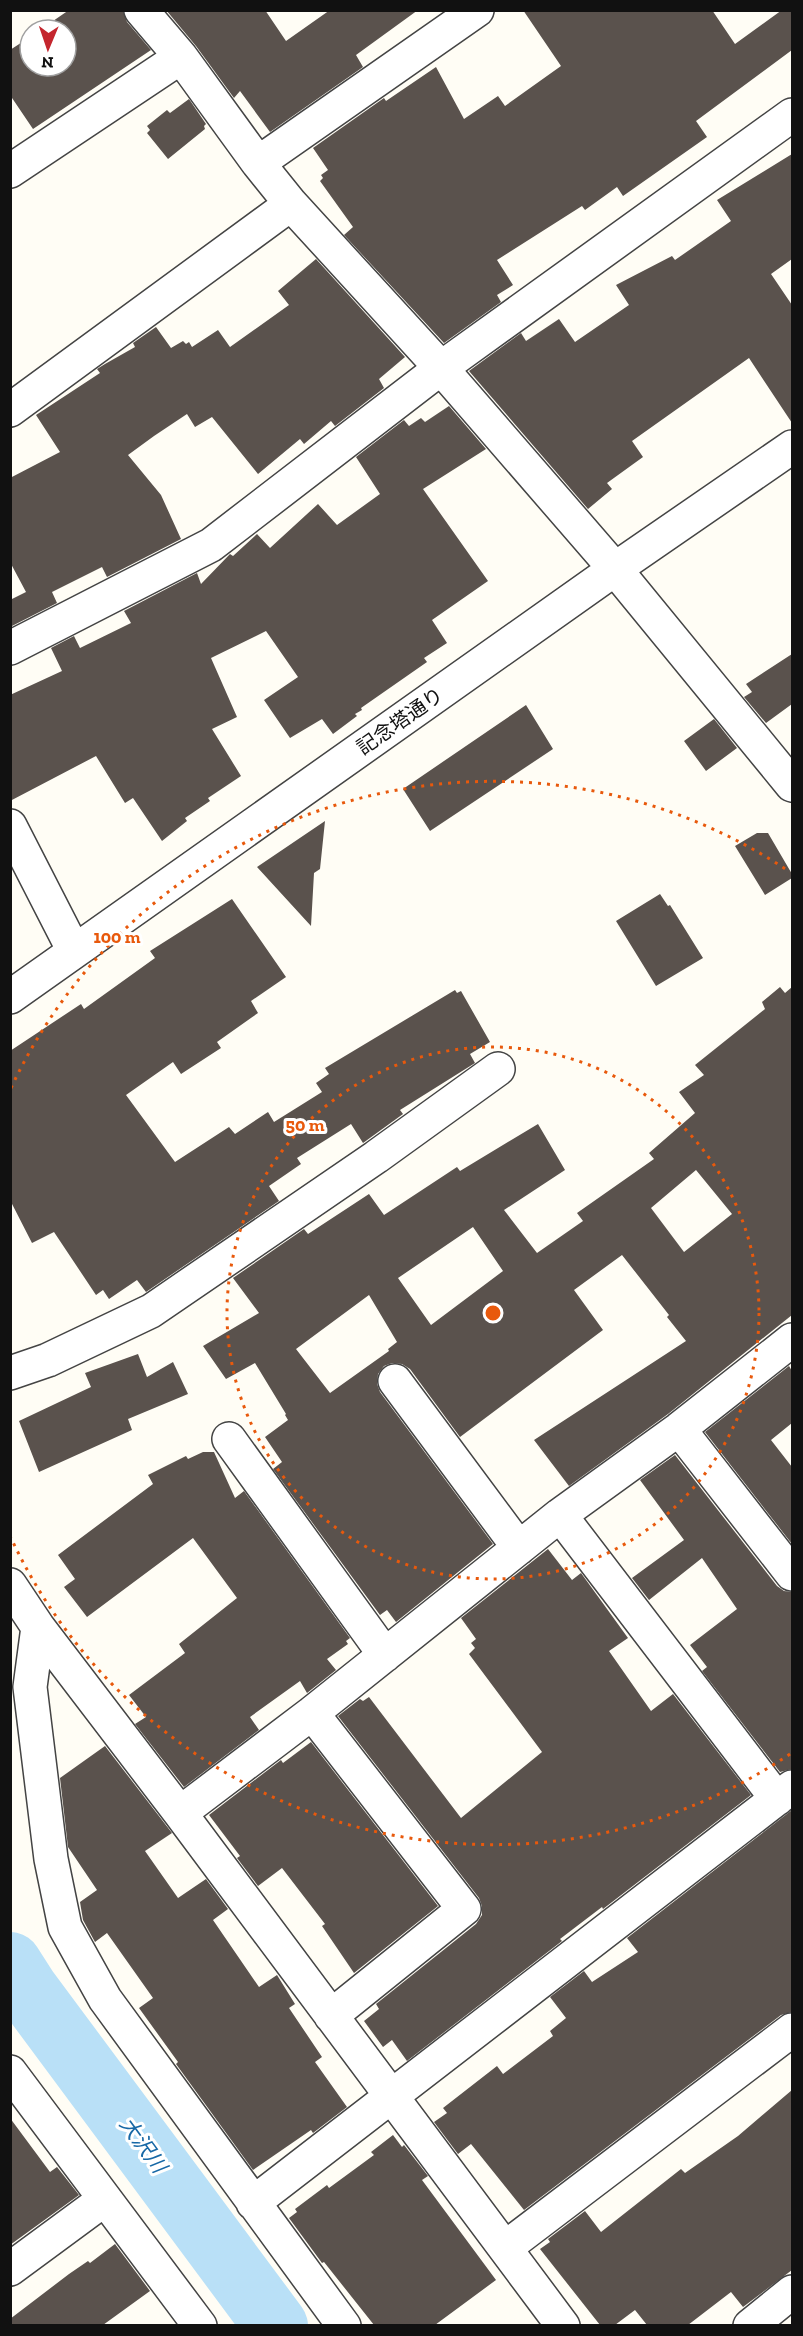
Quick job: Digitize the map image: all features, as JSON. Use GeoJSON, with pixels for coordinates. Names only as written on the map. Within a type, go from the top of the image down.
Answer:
{"type":"FeatureCollection","features":[{"type":"Feature","properties":{"kind":"street"},"geometry":{"type":"LineString","coordinates":[[141,10],[181,57],[258,163],[291,204],[441,368],[789,774]]}},
{"type":"Feature","properties":{"kind":"street"},"geometry":{"type":"LineString","coordinates":[[258,163],[477,10]]}},
{"type":"Feature","properties":{"kind":"street"},"geometry":{"type":"LineString","coordinates":[[10,171],[181,57]]}},
{"type":"Feature","properties":{"kind":"street"},"geometry":{"type":"LineString","coordinates":[[10,648],[211,545],[441,368],[792,114]]}},
{"type":"Feature","properties":{"kind":"street"},"geometry":{"type":"LineString","coordinates":[[10,410],[291,204]]}},
{"type":"Feature","properties":{"kind":"street","name":"記念塔通り"},"geometry":{"type":"LineString","coordinates":[[10,997],[615,569],[792,447]]}},
{"type":"Feature","properties":{"kind":"street"},"geometry":{"type":"LineString","coordinates":[[10,826],[74,951]]}},
{"type":"Feature","properties":{"kind":"street"},"geometry":{"type":"LineString","coordinates":[[10,1373],[48,1360],[151,1311],[376,1157],[498,1069]]}},
{"type":"Feature","properties":{"kind":"street"},"geometry":{"type":"LineString","coordinates":[[180,1813],[312,1713],[560,1515],[679,1429],[792,1340]]}},
{"type":"Feature","properties":{"kind":"street"},"geometry":{"type":"LineString","coordinates":[[395,1381],[519,1548]]}},
{"type":"Feature","properties":{"kind":"street"},"geometry":{"type":"LineString","coordinates":[[679,1429],[792,1574]]}},
{"type":"Feature","properties":{"kind":"street"},"geometry":{"type":"LineString","coordinates":[[229,1439],[385,1655]]}},
{"type":"Feature","properties":{"kind":"street"},"geometry":{"type":"LineString","coordinates":[[253,2204],[785,1793],[560,1515]]}},
{"type":"Feature","properties":{"kind":"street"},"geometry":{"type":"LineString","coordinates":[[10,1585],[38,1627],[563,2325]]}},
{"type":"Feature","properties":{"kind":"street"},"geometry":{"type":"LineString","coordinates":[[38,1627],[30,1687],[51,1859],[65,1927],[105,2000],[344,2325]]}},
{"type":"Feature","properties":{"kind":"street"},"geometry":{"type":"LineString","coordinates":[[312,1713],[464,1909],[331,2016]]}},
{"type":"Feature","properties":{"kind":"street"},"geometry":{"type":"LineString","coordinates":[[505,2248],[792,2030]]}},
{"type":"Feature","properties":{"kind":"street"},"geometry":{"type":"LineString","coordinates":[[10,2072],[200,2325]]}},
{"type":"Feature","properties":{"kind":"street"},"geometry":{"type":"LineString","coordinates":[[10,2269],[105,2199]]}},
{"type":"Feature","properties":{"kind":"building"},"geometry":{"type":"Polygon","coordinates":[[[69,10],[123,10],[127,22],[151,50],[33,129],[10,95],[10,50],[18,45],[18,78],[78,78],[78,18],[57,18],[69,10]]]}},
{"type":"Feature","properties":{"kind":"building"},"geometry":{"type":"Polygon","coordinates":[[[166,10],[265,10],[286,41],[330,10],[418,10],[356,55],[363,67],[270,132],[240,91],[234,98],[166,10]]]}},
{"type":"Feature","properties":{"kind":"building"},"geometry":{"type":"Polygon","coordinates":[[[523,10],[712,10],[735,44],[782,10],[792,10],[792,50],[696,121],[707,137],[623,196],[617,187],[585,210],[582,206],[497,260],[513,285],[497,295],[501,302],[444,343],[344,235],[353,227],[320,181],[323,178],[321,175],[328,170],[313,148],[384,98],[386,101],[436,67],[464,119],[498,96],[505,106],[561,66],[523,10]]]}},
{"type":"Feature","properties":{"kind":"building"},"geometry":{"type":"Polygon","coordinates":[[[189,99],[206,124],[205,129],[168,159],[147,133],[150,130],[147,126],[167,110],[170,113],[189,99]]]}},
{"type":"Feature","properties":{"kind":"building"},"geometry":{"type":"Polygon","coordinates":[[[792,154],[792,259],[771,274],[792,305],[792,423],[749,358],[632,441],[643,457],[607,483],[612,489],[588,509],[469,371],[521,333],[526,341],[559,319],[575,342],[629,305],[616,285],[672,256],[675,260],[731,221],[717,200],[792,154]]]}},
{"type":"Feature","properties":{"kind":"building"},"geometry":{"type":"Polygon","coordinates":[[[316,259],[405,357],[379,379],[384,388],[335,426],[331,421],[304,444],[300,439],[258,474],[212,417],[195,427],[187,414],[128,455],[161,495],[181,539],[107,577],[102,567],[52,592],[57,603],[10,627],[10,600],[26,592],[10,562],[10,478],[60,452],[36,415],[100,373],[97,369],[135,347],[133,343],[156,327],[171,348],[183,341],[186,344],[189,342],[192,347],[218,330],[230,347],[289,305],[278,291],[316,259]]]}},
{"type":"Feature","properties":{"kind":"building"},"geometry":{"type":"Polygon","coordinates":[[[449,406],[486,449],[423,489],[488,581],[432,620],[447,643],[424,658],[427,662],[361,708],[362,710],[355,714],[357,716],[333,734],[322,719],[290,738],[264,700],[298,677],[266,631],[211,658],[237,717],[212,729],[241,776],[208,798],[210,801],[185,818],[187,821],[162,841],[133,798],[125,803],[96,756],[10,801],[10,695],[62,671],[51,648],[74,636],[80,648],[131,623],[124,611],[197,573],[201,584],[230,554],[233,556],[257,534],[270,548],[318,504],[337,525],[380,494],[356,457],[404,420],[409,426],[421,418],[425,422],[449,406]]]}},
{"type":"Feature","properties":{"kind":"building"},"geometry":{"type":"Polygon","coordinates":[[[792,654],[792,704],[766,723],[744,697],[752,692],[746,684],[792,654]]]}},
{"type":"Feature","properties":{"kind":"building"},"geometry":{"type":"Polygon","coordinates":[[[526,705],[553,749],[430,831],[403,789],[526,705]]]}},
{"type":"Feature","properties":{"kind":"building"},"geometry":{"type":"Polygon","coordinates":[[[714,719],[737,748],[706,771],[684,741],[714,719]]]}},
{"type":"Feature","properties":{"kind":"building"},"geometry":{"type":"Polygon","coordinates":[[[325,821],[320,869],[314,873],[311,926],[257,867],[325,821]]]}},
{"type":"Feature","properties":{"kind":"building"},"geometry":{"type":"Polygon","coordinates":[[[757,833],[768,833],[792,874],[792,878],[765,895],[735,846],[757,833]]]}},
{"type":"Feature","properties":{"kind":"building"},"geometry":{"type":"Polygon","coordinates":[[[660,894],[668,906],[670,905],[703,958],[656,986],[616,921],[660,894]]]}},
{"type":"Feature","properties":{"kind":"building"},"geometry":{"type":"Polygon","coordinates":[[[232,899],[286,977],[251,1001],[258,1013],[217,1042],[221,1048],[181,1074],[173,1062],[126,1095],[175,1162],[229,1127],[235,1134],[268,1112],[274,1122],[322,1092],[316,1083],[329,1074],[325,1068],[455,990],[457,993],[461,991],[490,1042],[470,1054],[475,1063],[400,1110],[403,1114],[363,1143],[351,1124],[297,1158],[301,1164],[269,1186],[279,1201],[146,1292],[137,1280],[109,1299],[103,1290],[96,1295],[54,1232],[32,1243],[10,1200],[10,1051],[81,1004],[84,1009],[155,958],[150,951],[232,899]]]}},
{"type":"Feature","properties":{"kind":"building"},"geometry":{"type":"Polygon","coordinates":[[[780,987],[785,993],[792,987],[792,1315],[668,1414],[569,1486],[534,1440],[686,1341],[667,1317],[669,1315],[622,1255],[574,1290],[603,1330],[460,1437],[410,1369],[402,1364],[392,1363],[384,1366],[378,1374],[377,1384],[380,1392],[493,1544],[396,1622],[387,1610],[380,1615],[273,1469],[282,1462],[265,1437],[288,1420],[255,1363],[226,1379],[203,1346],[259,1313],[233,1278],[304,1229],[308,1234],[369,1194],[384,1215],[457,1167],[460,1171],[538,1124],[565,1170],[504,1210],[537,1253],[583,1221],[577,1213],[654,1159],[649,1153],[695,1113],[679,1092],[704,1075],[695,1065],[765,1009],[762,1002],[780,987]],[[696,1170],[651,1208],[684,1252],[732,1214],[696,1170]],[[473,1227],[398,1278],[431,1325],[503,1271],[473,1227]],[[369,1295],[296,1349],[330,1393],[389,1351],[388,1349],[397,1342],[369,1295]]]}},
{"type":"Feature","properties":{"kind":"building"},"geometry":{"type":"Polygon","coordinates":[[[138,1354],[147,1377],[173,1362],[188,1394],[128,1419],[132,1430],[39,1472],[19,1421],[91,1387],[85,1373],[138,1354]]]}},
{"type":"Feature","properties":{"kind":"building"},"geometry":{"type":"Polygon","coordinates":[[[789,1366],[792,1371],[792,1423],[771,1440],[792,1467],[792,1544],[705,1432],[789,1366]]]}},
{"type":"Feature","properties":{"kind":"building"},"geometry":{"type":"Polygon","coordinates":[[[203,1452],[214,1452],[235,1498],[244,1491],[350,1638],[346,1641],[348,1644],[327,1659],[336,1670],[307,1693],[300,1681],[250,1717],[259,1730],[184,1787],[135,1724],[146,1717],[129,1695],[185,1653],[179,1644],[237,1598],[193,1538],[87,1617],[64,1587],[75,1579],[58,1555],[153,1484],[148,1475],[186,1456],[188,1459],[203,1452]]]}},
{"type":"Feature","properties":{"kind":"building"},"geometry":{"type":"Polygon","coordinates":[[[675,1455],[777,1586],[784,1591],[792,1592],[792,1769],[780,1772],[702,1671],[707,1667],[690,1645],[737,1609],[702,1558],[649,1600],[632,1578],[684,1540],[640,1480],[675,1455]]]}},
{"type":"Feature","properties":{"kind":"building"},"geometry":{"type":"Polygon","coordinates":[[[548,1549],[572,1580],[581,1573],[628,1638],[609,1651],[651,1711],[673,1694],[751,1795],[603,1909],[602,1907],[560,1939],[562,1941],[407,2061],[392,2040],[383,2047],[364,2021],[379,2009],[376,2004],[476,1924],[482,1915],[482,1906],[479,1898],[338,1716],[360,1699],[363,1701],[369,1697],[461,1818],[542,1752],[469,1654],[475,1648],[471,1643],[476,1639],[461,1618],[548,1549]]]}},
{"type":"Feature","properties":{"kind":"building"},"geometry":{"type":"Polygon","coordinates":[[[311,1742],[438,1906],[354,1973],[322,1926],[325,1924],[282,1868],[258,1886],[237,1858],[240,1856],[209,1815],[281,1760],[283,1763],[311,1742]]]}},
{"type":"Feature","properties":{"kind":"building"},"geometry":{"type":"Polygon","coordinates":[[[105,1746],[172,1833],[145,1851],[178,1898],[206,1879],[228,1909],[213,1920],[259,1987],[277,1975],[295,2004],[289,2008],[322,2057],[315,2062],[347,2107],[313,2133],[311,2130],[253,2170],[176,2064],[178,2062],[139,2008],[153,1998],[107,1933],[95,1942],[83,1920],[80,1902],[97,1890],[68,1847],[60,1778],[105,1746]]]}},
{"type":"Feature","properties":{"kind":"building"},"geometry":{"type":"Polygon","coordinates":[[[792,1810],[792,2012],[781,2015],[524,2210],[471,2144],[458,2154],[434,2122],[447,2113],[443,2108],[497,2066],[503,2074],[553,2036],[550,2031],[566,2018],[550,1997],[584,1971],[592,1982],[638,1952],[627,1938],[792,1810]]]}},
{"type":"Feature","properties":{"kind":"building"},"geometry":{"type":"Polygon","coordinates":[[[792,2090],[792,2270],[743,2307],[731,2292],[688,2325],[647,2325],[635,2310],[615,2325],[600,2325],[540,2249],[550,2242],[548,2239],[585,2211],[601,2232],[681,2169],[685,2173],[738,2136],[792,2090]]]}},
{"type":"Feature","properties":{"kind":"building"},"geometry":{"type":"Polygon","coordinates":[[[10,2118],[50,2172],[57,2167],[79,2195],[10,2245],[10,2118]]]}},
{"type":"Feature","properties":{"kind":"building"},"geometry":{"type":"Polygon","coordinates":[[[393,2135],[402,2147],[404,2145],[428,2176],[422,2180],[496,2280],[435,2325],[374,2325],[324,2262],[322,2263],[289,2218],[297,2212],[295,2209],[327,2185],[329,2188],[374,2155],[371,2152],[393,2135]]]}},
{"type":"Feature","properties":{"kind":"building"},"geometry":{"type":"Polygon","coordinates":[[[115,2244],[150,2291],[103,2325],[10,2325],[10,2319],[69,2274],[88,2261],[90,2263],[115,2244]]]}},
{"type":"Feature","properties":{"kind":"waterway","name":"大沢川"},"geometry":{"type":"LineString","coordinates":[[10,1964],[26,1989],[276,2326]]}}]}
